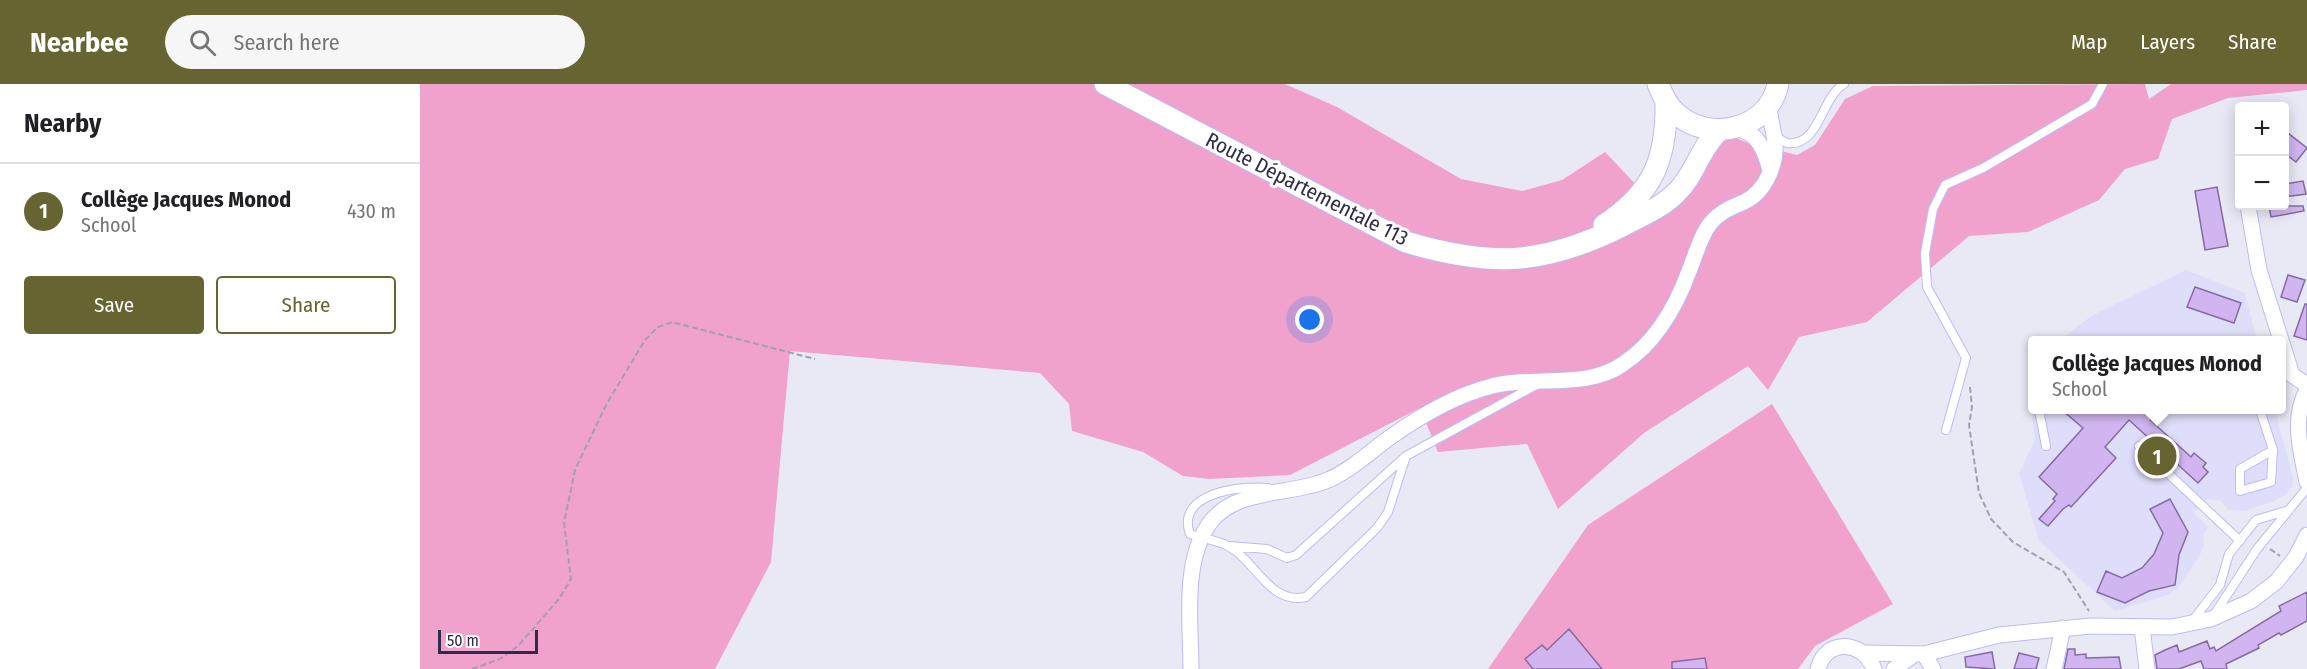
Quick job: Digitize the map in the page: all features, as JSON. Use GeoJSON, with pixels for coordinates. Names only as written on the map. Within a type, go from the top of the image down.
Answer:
{"type":"FeatureCollection","features":[{"type":"Feature","properties":{"kind":"main road","name":"Route Départementale 113"},"geometry":{"type":"LineString","coordinates":[[1105,84],[1406,242],[1446,254],[1483,260],[1528,258],[1555,252],[1607,233],[1658,208],[1688,180],[1704,145],[1727,129],[1754,119],[1770,104]]}},
{"type":"Feature","properties":{"kind":"main road"},"geometry":{"type":"LineString","coordinates":[[1770,104],[1778,84]]}},
{"type":"Feature","properties":{"kind":"main road","name":"Route Départementale 113"},"geometry":{"type":"LineString","coordinates":[[1555,252],[1614,218],[1648,185],[1664,145],[1662,93]]}},
{"type":"Feature","properties":{"kind":"main road"},"geometry":{"type":"LineString","coordinates":[[1662,93],[1676,114],[1689,123],[1704,129],[1727,129]]}},
{"type":"Feature","properties":{"kind":"street"},"geometry":{"type":"LineString","coordinates":[[1191,669],[1191,584],[1202,538],[1210,522],[1244,498],[1291,490],[1337,476],[1411,423],[1479,389],[1513,381],[1582,379],[1603,374],[1623,364],[1660,328],[1675,305],[1707,228],[1720,213],[1757,194],[1770,173],[1774,159],[1774,136],[1770,123],[1770,104]]}},
{"type":"Feature","properties":{"kind":"street"},"geometry":{"type":"LineString","coordinates":[[1727,129],[1745,130],[1758,140],[1770,173]]}},
{"type":"Feature","properties":{"kind":"street"},"geometry":{"type":"LineString","coordinates":[[2249,210],[2259,270],[2279,336]]}},
{"type":"Feature","properties":{"kind":"street"},"geometry":{"type":"LineString","coordinates":[[2287,378],[2307,385]]}},
{"type":"Feature","properties":{"kind":"street"},"geometry":{"type":"LineString","coordinates":[[2307,390],[2301,401],[2297,422],[2307,482]]}},
{"type":"Feature","properties":{"kind":"street"},"geometry":{"type":"LineString","coordinates":[[1866,653],[1920,654],[2000,635],[2096,626],[2172,627],[2211,619],[2233,610],[2266,591],[2291,564],[2307,535]]}},
{"type":"Feature","properties":{"kind":"street"},"geometry":{"type":"LineString","coordinates":[[2142,627],[2147,669]]}},
{"type":"Feature","properties":{"kind":"street"},"geometry":{"type":"LineString","coordinates":[[2054,669],[2063,628]]}},
{"type":"Feature","properties":{"kind":"street"},"geometry":{"type":"LineString","coordinates":[[1818,668],[1827,652],[1842,645],[1859,648],[1866,653],[1874,669]]}},
{"type":"Feature","properties":{"kind":"street"},"geometry":{"type":"LineString","coordinates":[[1894,669],[1920,654]]}},
{"type":"Feature","properties":{"kind":"street"},"geometry":{"type":"LineString","coordinates":[[1920,654],[1933,669]]}},
{"type":"Feature","properties":{"kind":"lane"},"geometry":{"type":"LineString","coordinates":[[1774,136],[1793,144],[1808,136],[1835,91],[1844,84]]}},
{"type":"Feature","properties":{"kind":"lane"},"geometry":{"type":"LineString","coordinates":[[1946,430],[1966,358],[1927,287],[1925,253],[1933,208],[1945,185],[1983,168],[2092,104],[2103,84]]}},
{"type":"Feature","properties":{"kind":"lane"},"geometry":{"type":"LineString","coordinates":[[1291,490],[1245,486],[1213,495],[1199,503],[1188,514],[1187,526],[1190,534],[1227,546],[1267,549],[1287,558],[1296,555],[1406,456],[1544,380]]}},
{"type":"Feature","properties":{"kind":"lane"},"geometry":{"type":"LineString","coordinates":[[2040,414],[2046,446]]}},
{"type":"Feature","properties":{"kind":"lane"},"geometry":{"type":"LineString","coordinates":[[2261,414],[2273,450],[2271,482],[2240,491],[2240,469],[2273,450]]}},
{"type":"Feature","properties":{"kind":"lane"},"geometry":{"type":"LineString","coordinates":[[2139,446],[2240,541]]}},
{"type":"Feature","properties":{"kind":"lane"},"geometry":{"type":"LineString","coordinates":[[1227,546],[1278,594],[1293,600],[1306,597],[1377,528],[1388,512],[1406,456]]}},
{"type":"Feature","properties":{"kind":"lane"},"geometry":{"type":"LineString","coordinates":[[2211,619],[2262,542],[2307,488]]}},
{"type":"Feature","properties":{"kind":"lane"},"geometry":{"type":"LineString","coordinates":[[2191,623],[2220,585],[2229,554],[2256,520],[2289,510]]}},
{"type":"Feature","properties":{"kind":"path"},"geometry":{"type":"LineString","coordinates":[[472,669],[500,659],[518,646],[559,598],[571,579],[564,523],[575,470],[606,405],[645,340],[658,327],[672,322],[815,359]]}},
{"type":"Feature","properties":{"kind":"path"},"geometry":{"type":"LineString","coordinates":[[1966,358],[1972,407],[1969,425],[1978,493],[1991,519],[2013,542],[2064,572],[2084,600],[2096,626]]}},
{"type":"Feature","properties":{"kind":"path"},"geometry":{"type":"LineString","coordinates":[[2262,542],[2291,564]]}},
{"type":"Feature","properties":{"kind":"shaded area"},"geometry":{"type":"Polygon","coordinates":[[[420,84],[1285,84],[1337,107],[1461,179],[1522,191],[1562,180],[1605,152],[1660,210],[1708,149],[1729,135],[1748,143],[1797,155],[1815,145],[1845,99],[1873,86],[2145,84],[2149,99],[2171,84],[2307,84],[2307,90],[2228,98],[2172,119],[2158,159],[2125,169],[2099,200],[2028,232],[1969,236],[1867,322],[1799,337],[1768,390],[1748,366],[1644,433],[1558,509],[1527,444],[1438,452],[1420,408],[1290,475],[1209,479],[1183,476],[1143,452],[1072,431],[1069,404],[1040,373],[790,351],[771,562],[715,669],[420,669],[420,84]]]}},
{"type":"Feature","properties":{"kind":"shaded area"},"geometry":{"type":"Polygon","coordinates":[[[2186,270],[2245,293],[2256,336],[2065,336],[2091,316],[2186,270]]]}},
{"type":"Feature","properties":{"kind":"shaded area"},"geometry":{"type":"Polygon","coordinates":[[[1772,404],[1893,604],[1815,646],[1798,669],[1488,669],[1588,525],[1772,404]]]}},
{"type":"Feature","properties":{"kind":"shaded area"},"geometry":{"type":"Polygon","coordinates":[[[2032,414],[2276,414],[2293,477],[2292,487],[2285,495],[2274,501],[2245,511],[2228,510],[2221,501],[2207,499],[2193,513],[2208,527],[2203,535],[2204,545],[2178,588],[2168,595],[2115,611],[2039,541],[2019,474],[2035,439],[2032,414]]]}},
{"type":"Feature","properties":{"kind":"building"},"geometry":{"type":"Polygon","coordinates":[[[2289,134],[2307,148],[2296,162],[2289,157],[2289,134]]]}},
{"type":"Feature","properties":{"kind":"building"},"geometry":{"type":"Polygon","coordinates":[[[2303,181],[2306,194],[2289,196],[2289,183],[2303,181]]]}},
{"type":"Feature","properties":{"kind":"building"},"geometry":{"type":"Polygon","coordinates":[[[2217,187],[2228,246],[2205,250],[2195,191],[2217,187]]]}},
{"type":"Feature","properties":{"kind":"building"},"geometry":{"type":"Polygon","coordinates":[[[2289,206],[2303,206],[2304,211],[2271,217],[2270,210],[2289,210],[2289,206]]]}},
{"type":"Feature","properties":{"kind":"building"},"geometry":{"type":"Polygon","coordinates":[[[2288,275],[2305,280],[2297,302],[2281,297],[2288,275]]]}},
{"type":"Feature","properties":{"kind":"building"},"geometry":{"type":"Polygon","coordinates":[[[2195,287],[2241,303],[2234,323],[2187,307],[2195,287]]]}},
{"type":"Feature","properties":{"kind":"building"},"geometry":{"type":"Polygon","coordinates":[[[2305,304],[2307,304],[2307,340],[2294,336],[2305,304]]]}},
{"type":"Feature","properties":{"kind":"building"},"geometry":{"type":"Polygon","coordinates":[[[2067,414],[2155,414],[2150,420],[2191,457],[2194,453],[2206,463],[2203,467],[2208,472],[2198,483],[2129,420],[2105,447],[2116,458],[2071,507],[2069,505],[2063,509],[2048,526],[2039,519],[2055,501],[2053,499],[2057,494],[2039,477],[2083,428],[2067,414]]]}},
{"type":"Feature","properties":{"kind":"building"},"geometry":{"type":"Polygon","coordinates":[[[2170,499],[2188,532],[2179,555],[2175,585],[2149,591],[2125,603],[2097,592],[2106,571],[2122,578],[2142,568],[2154,554],[2163,533],[2150,509],[2170,499]]]}},
{"type":"Feature","properties":{"kind":"building"},"geometry":{"type":"Polygon","coordinates":[[[2307,592],[2307,621],[2281,635],[2279,633],[2258,645],[2259,648],[2226,664],[2227,669],[2204,669],[2201,661],[2179,669],[2157,669],[2155,655],[2177,645],[2179,652],[2207,641],[2210,649],[2214,647],[2216,651],[2281,611],[2279,606],[2307,592]]]}},
{"type":"Feature","properties":{"kind":"building"},"geometry":{"type":"Polygon","coordinates":[[[1569,629],[1602,669],[1533,669],[1525,659],[1542,645],[1547,650],[1569,629]]]}},
{"type":"Feature","properties":{"kind":"building"},"geometry":{"type":"Polygon","coordinates":[[[2068,649],[2075,649],[2075,655],[2086,654],[2086,658],[2119,657],[2121,669],[2064,669],[2068,649]]]}},
{"type":"Feature","properties":{"kind":"building"},"geometry":{"type":"Polygon","coordinates":[[[1992,652],[1995,669],[1966,667],[1965,657],[1992,652]]]}},
{"type":"Feature","properties":{"kind":"building"},"geometry":{"type":"Polygon","coordinates":[[[2019,653],[2039,658],[2036,669],[2014,669],[2019,653]]]}},
{"type":"Feature","properties":{"kind":"building"},"geometry":{"type":"Polygon","coordinates":[[[1705,658],[1707,669],[1672,669],[1672,662],[1705,658]]]}},
{"type":"Feature","properties":{"kind":"place","name":"Collège Jacques Monod"},"geometry":{"type":"Point","coordinates":[2157,456]}}]}
